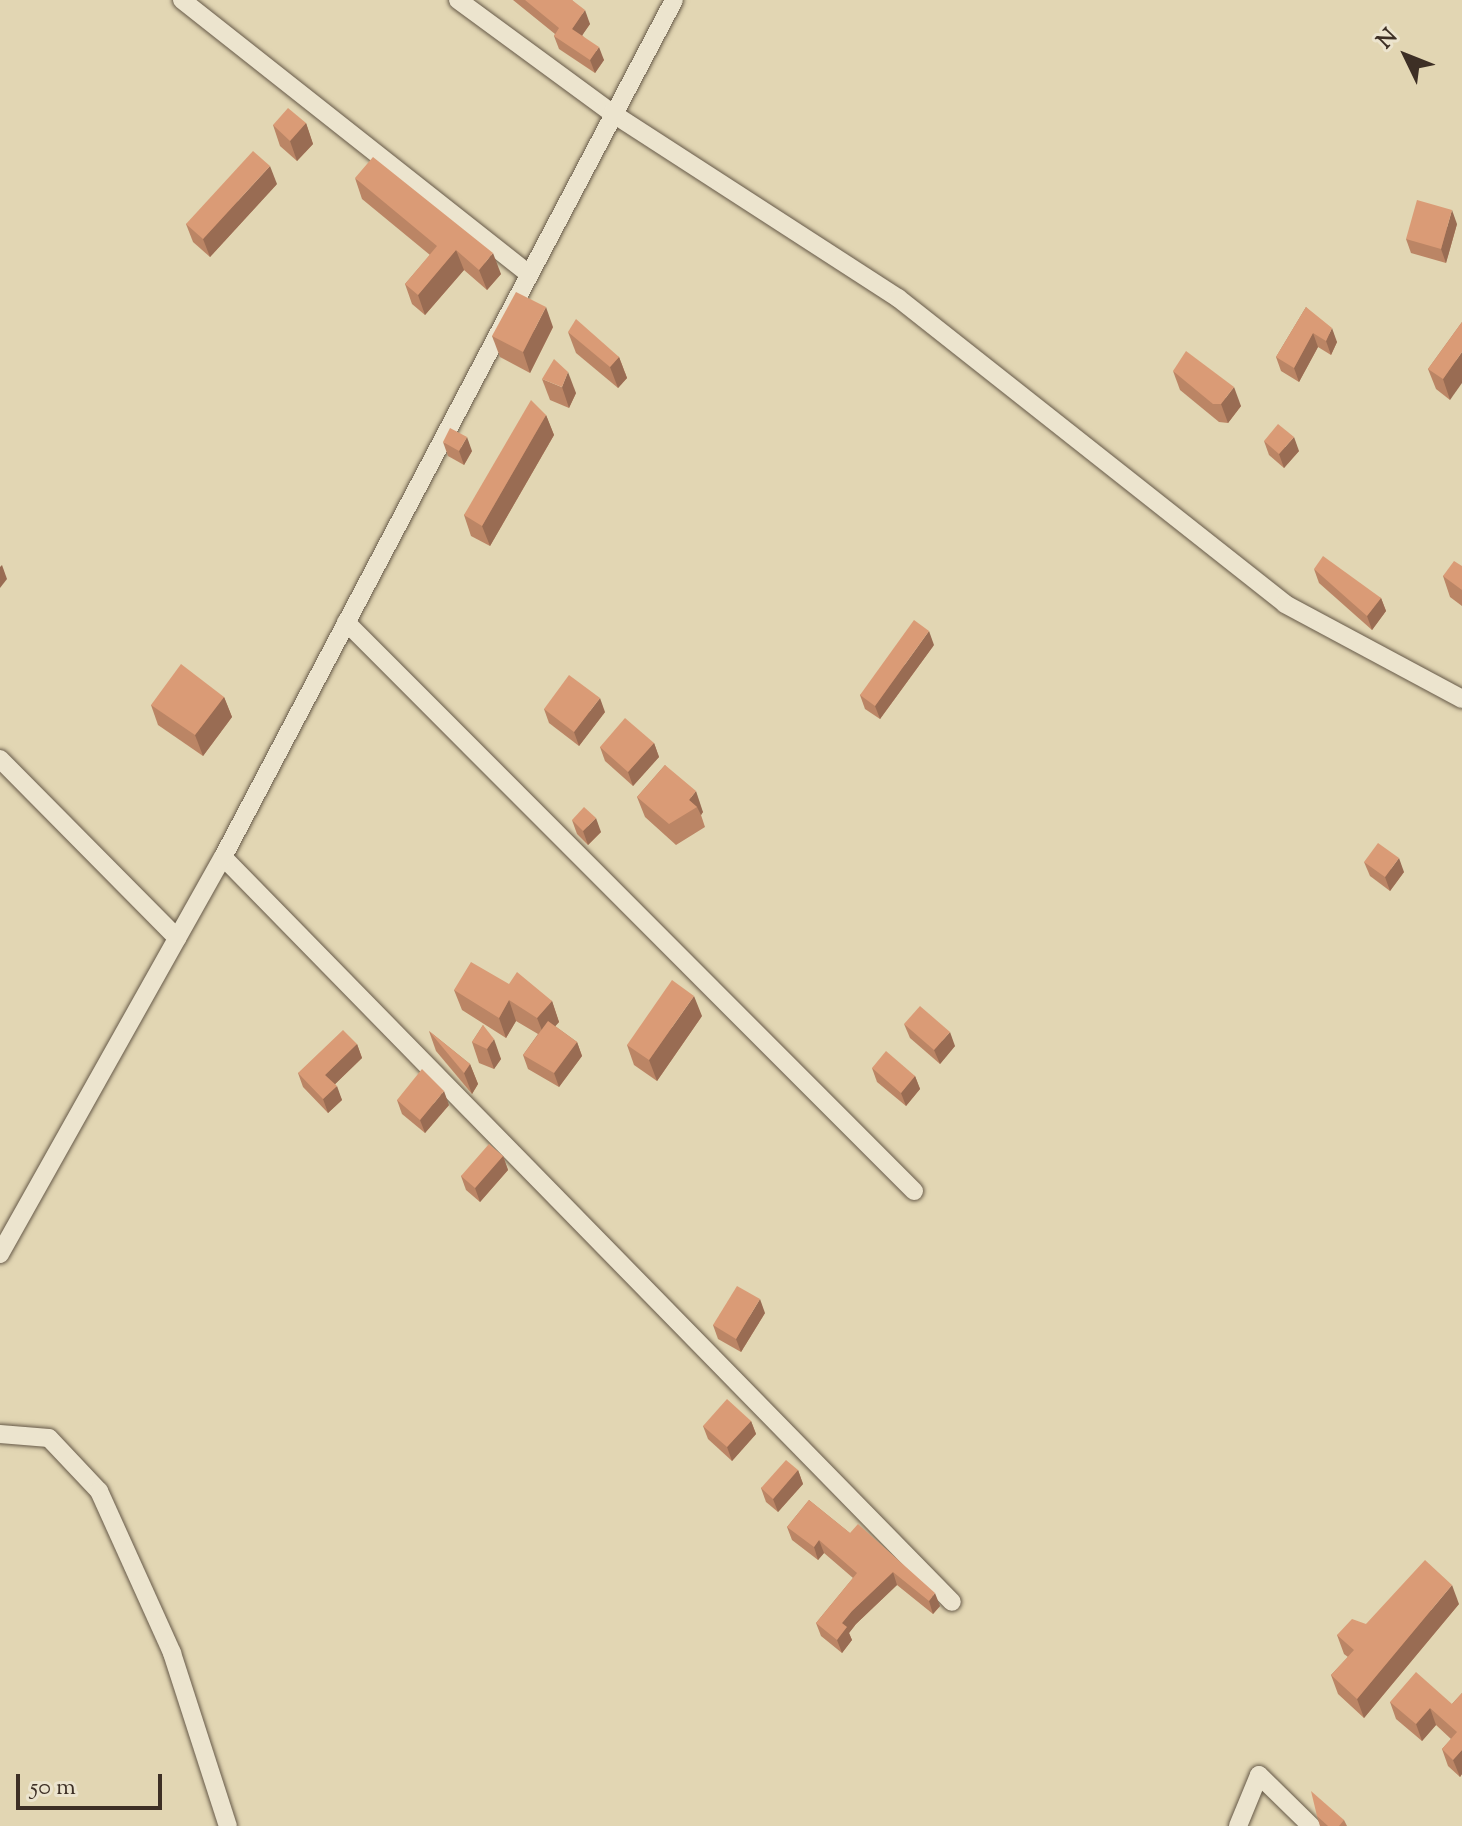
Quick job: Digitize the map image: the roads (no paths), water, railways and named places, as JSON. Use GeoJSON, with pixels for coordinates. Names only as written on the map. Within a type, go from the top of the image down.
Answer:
{"type":"FeatureCollection","features":[{"type":"Feature","properties":{"kind":"street"},"geometry":{"type":"LineString","coordinates":[[182,0],[528,273]]}},
{"type":"Feature","properties":{"kind":"street"},"geometry":{"type":"LineString","coordinates":[[458,0],[612,113],[898,298],[1285,604],[1462,699]]}},
{"type":"Feature","properties":{"kind":"street"},"geometry":{"type":"LineString","coordinates":[[0,1254],[223,857],[674,0]]}},
{"type":"Feature","properties":{"kind":"street"},"geometry":{"type":"LineString","coordinates":[[346,622],[914,1191]]}},
{"type":"Feature","properties":{"kind":"street"},"geometry":{"type":"LineString","coordinates":[[0,759],[177,938]]}},
{"type":"Feature","properties":{"kind":"street"},"geometry":{"type":"LineString","coordinates":[[223,857],[952,1602]]}},
{"type":"Feature","properties":{"kind":"street"},"geometry":{"type":"LineString","coordinates":[[0,1434],[49,1438],[99,1491],[172,1653],[228,1826]]}},
{"type":"Feature","properties":{"kind":"street"},"geometry":{"type":"LineString","coordinates":[[1238,1826],[1259,1775],[1311,1826]]}}]}
